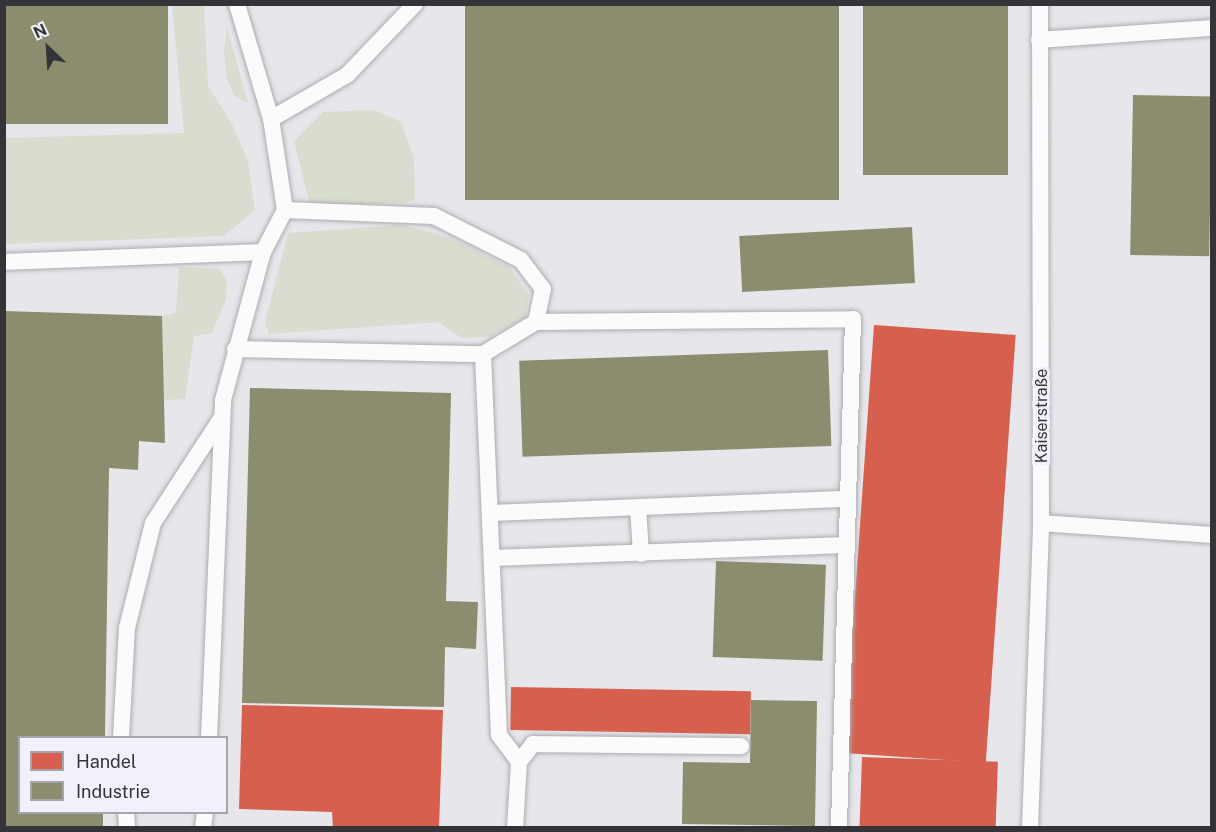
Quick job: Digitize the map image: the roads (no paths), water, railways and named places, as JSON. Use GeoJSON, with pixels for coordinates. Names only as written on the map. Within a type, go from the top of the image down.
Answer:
{"type":"FeatureCollection","features":[{"type":"Feature","properties":{"kind":"lane"},"geometry":{"type":"LineString","coordinates":[[208,736],[222,416],[235,349],[263,252],[285,210],[271,119],[237,4]]}},
{"type":"Feature","properties":{"kind":"lane"},"geometry":{"type":"LineString","coordinates":[[271,119],[347,75],[415,4]]}},
{"type":"Feature","properties":{"kind":"lane","name":"Kaiserstraße"},"geometry":{"type":"LineString","coordinates":[[1030,828],[1041,523],[1040,4]]}},
{"type":"Feature","properties":{"kind":"lane"},"geometry":{"type":"LineString","coordinates":[[1039,40],[1212,28]]}},
{"type":"Feature","properties":{"kind":"lane"},"geometry":{"type":"LineString","coordinates":[[285,210],[434,216],[521,260],[543,289],[536,322]]}},
{"type":"Feature","properties":{"kind":"lane"},"geometry":{"type":"LineString","coordinates":[[4,262],[263,252]]}},
{"type":"Feature","properties":{"kind":"lane"},"geometry":{"type":"LineString","coordinates":[[235,349],[483,354],[536,322],[853,319],[839,828]]}},
{"type":"Feature","properties":{"kind":"lane"},"geometry":{"type":"LineString","coordinates":[[483,354],[499,735],[519,762]]}},
{"type":"Feature","properties":{"kind":"lane"},"geometry":{"type":"LineString","coordinates":[[121,736],[126,628],[153,523],[222,416]]}},
{"type":"Feature","properties":{"kind":"lane"},"geometry":{"type":"LineString","coordinates":[[491,513],[847,499]]}},
{"type":"Feature","properties":{"kind":"lane"},"geometry":{"type":"LineString","coordinates":[[638,507],[641,554]]}},
{"type":"Feature","properties":{"kind":"lane"},"geometry":{"type":"LineString","coordinates":[[1041,523],[1212,536]]}},
{"type":"Feature","properties":{"kind":"lane"},"geometry":{"type":"LineString","coordinates":[[493,558],[846,545]]}},
{"type":"Feature","properties":{"kind":"lane"},"geometry":{"type":"LineString","coordinates":[[515,828],[519,762],[533,744],[741,746]]}}]}
